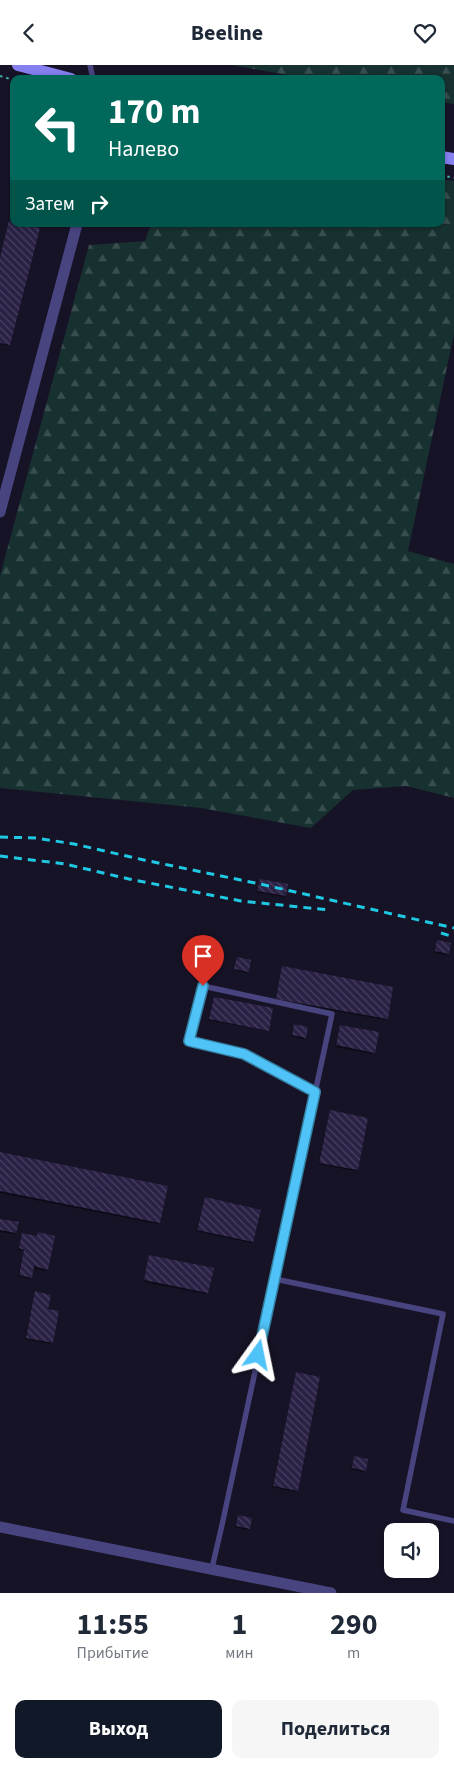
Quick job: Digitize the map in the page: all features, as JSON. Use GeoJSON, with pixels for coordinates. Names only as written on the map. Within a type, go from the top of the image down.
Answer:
{"type":"FeatureCollection","features":[{"type":"Feature","properties":{"kind":"main road"},"geometry":{"type":"LineString","coordinates":[[18,65],[55,75]]}},
{"type":"Feature","properties":{"kind":"street"},"geometry":{"type":"LineString","coordinates":[[0,511],[76,227]]}},
{"type":"Feature","properties":{"kind":"street"},"geometry":{"type":"LineString","coordinates":[[0,1527],[330,1593]]}},
{"type":"Feature","properties":{"kind":"lane"},"geometry":{"type":"LineString","coordinates":[[212,1568],[275,1279],[332,1013],[203,986],[189,1041],[244,1054],[315,1092]]}},
{"type":"Feature","properties":{"kind":"lane"},"geometry":{"type":"LineString","coordinates":[[275,1279],[443,1314],[403,1509],[454,1521]]}},
{"type":"Feature","properties":{"kind":"green space"},"geometry":{"type":"Polygon","coordinates":[[[231,65],[454,65],[454,104],[445,103],[445,75],[287,75],[231,65]]]}},
{"type":"Feature","properties":{"kind":"green space"},"geometry":{"type":"Polygon","coordinates":[[[445,180],[454,181],[454,334],[408,551],[454,564],[454,798],[406,786],[353,790],[311,828],[201,808],[0,788],[0,576],[89,245],[145,241],[150,227],[445,227],[445,180]]]}},
{"type":"Feature","properties":{"kind":"building"},"geometry":{"type":"Polygon","coordinates":[[[9,221],[10,227],[40,228],[10,345],[0,343],[0,257],[9,221]]]}},
{"type":"Feature","properties":{"kind":"building"},"geometry":{"type":"Polygon","coordinates":[[[260,879],[288,884],[286,896],[257,891],[260,879]]]}},
{"type":"Feature","properties":{"kind":"building"},"geometry":{"type":"Polygon","coordinates":[[[437,940],[451,943],[449,954],[435,951],[437,940]]]}},
{"type":"Feature","properties":{"kind":"building"},"geometry":{"type":"Polygon","coordinates":[[[237,957],[251,960],[249,972],[234,969],[237,957]]]}},
{"type":"Feature","properties":{"kind":"building"},"geometry":{"type":"Polygon","coordinates":[[[282,966],[393,987],[388,1019],[276,999],[282,966]]]}},
{"type":"Feature","properties":{"kind":"building"},"geometry":{"type":"Polygon","coordinates":[[[214,997],[273,1008],[269,1031],[209,1019],[214,997]]]}},
{"type":"Feature","properties":{"kind":"building"},"geometry":{"type":"Polygon","coordinates":[[[294,1024],[308,1027],[306,1038],[292,1035],[294,1024]]]}},
{"type":"Feature","properties":{"kind":"building"},"geometry":{"type":"Polygon","coordinates":[[[340,1025],[379,1032],[375,1053],[336,1045],[340,1025]]]}},
{"type":"Feature","properties":{"kind":"building"},"geometry":{"type":"Polygon","coordinates":[[[330,1110],[368,1118],[358,1170],[319,1163],[330,1110]]]}},
{"type":"Feature","properties":{"kind":"building"},"geometry":{"type":"Polygon","coordinates":[[[0,1152],[168,1186],[160,1223],[0,1191],[0,1152]]]}},
{"type":"Feature","properties":{"kind":"building"},"geometry":{"type":"Polygon","coordinates":[[[205,1197],[261,1210],[253,1242],[197,1230],[205,1197]]]}},
{"type":"Feature","properties":{"kind":"building"},"geometry":{"type":"Polygon","coordinates":[[[0,1219],[19,1222],[16,1233],[0,1230],[0,1219]]]}},
{"type":"Feature","properties":{"kind":"building"},"geometry":{"type":"Polygon","coordinates":[[[38,1232],[55,1236],[48,1270],[34,1266],[32,1278],[19,1275],[24,1250],[19,1248],[22,1233],[37,1236],[38,1232]]]}},
{"type":"Feature","properties":{"kind":"building"},"geometry":{"type":"Polygon","coordinates":[[[149,1255],[214,1268],[208,1293],[144,1280],[149,1255]]]}},
{"type":"Feature","properties":{"kind":"building"},"geometry":{"type":"Polygon","coordinates":[[[35,1291],[51,1295],[48,1309],[59,1311],[53,1343],[26,1338],[35,1291]]]}},
{"type":"Feature","properties":{"kind":"building"},"geometry":{"type":"Polygon","coordinates":[[[296,1372],[320,1377],[298,1491],[273,1486],[296,1372]]]}},
{"type":"Feature","properties":{"kind":"building"},"geometry":{"type":"Polygon","coordinates":[[[354,1456],[368,1459],[366,1471],[352,1468],[354,1456]]]}},
{"type":"Feature","properties":{"kind":"building"},"geometry":{"type":"Polygon","coordinates":[[[238,1515],[252,1518],[250,1529],[236,1526],[238,1515]]]}},
{"type":"Feature","properties":{"kind":"railway"},"geometry":{"type":"LineString","coordinates":[[0,837],[36,838],[74,844],[454,928]]}},
{"type":"Feature","properties":{"kind":"railway"},"geometry":{"type":"LineString","coordinates":[[0,856],[65,864],[129,879],[241,901],[329,910]]}},
{"type":"Feature","properties":{"kind":"railway"},"geometry":{"type":"LineString","coordinates":[[441,933],[454,937]]}},
{"type":"Feature","properties":{"kind":"route"},"geometry":{"type":"LineString","coordinates":[[203,986],[189,1041],[244,1054],[315,1092],[258,1355]]}}]}
